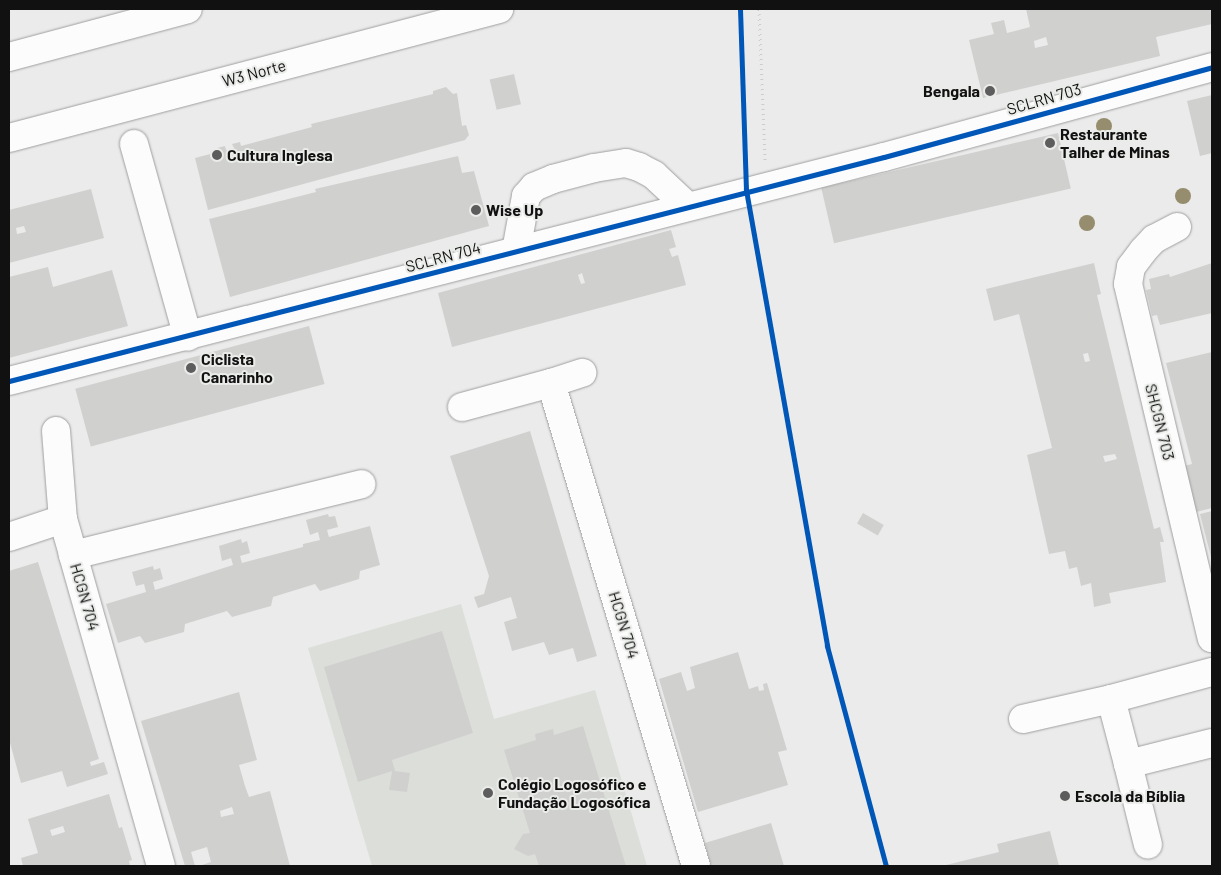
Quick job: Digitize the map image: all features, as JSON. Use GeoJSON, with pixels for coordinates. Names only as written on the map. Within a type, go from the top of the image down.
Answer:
{"type":"FeatureCollection","features":[{"type":"Feature","properties":{"kind":"street"},"geometry":{"type":"LineString","coordinates":[[9,57],[188,9]]}},
{"type":"Feature","properties":{"kind":"street","name":"W3 Norte"},"geometry":{"type":"LineString","coordinates":[[9,138],[499,9]]}},
{"type":"Feature","properties":{"kind":"street"},"geometry":{"type":"LineString","coordinates":[[9,61],[57,44]]}},
{"type":"Feature","properties":{"kind":"street","name":"SCLRN 703"},"geometry":{"type":"LineString","coordinates":[[884,157],[1212,67]]}},
{"type":"Feature","properties":{"kind":"street"},"geometry":{"type":"LineString","coordinates":[[134,144],[188,337]]}},
{"type":"Feature","properties":{"kind":"street","name":"SCLRN 704"},"geometry":{"type":"LineString","coordinates":[[9,381],[188,337],[766,185],[884,157]]}},
{"type":"Feature","properties":{"kind":"street"},"geometry":{"type":"LineString","coordinates":[[516,251],[526,196],[534,187],[553,179],[594,168],[626,163],[639,167],[654,175],[687,206]]}},
{"type":"Feature","properties":{"kind":"street","name":"SHCGN 703"},"geometry":{"type":"LineString","coordinates":[[1177,227],[1154,239],[1143,251],[1131,267],[1128,284],[1212,638]]}},
{"type":"Feature","properties":{"kind":"street"},"geometry":{"type":"LineString","coordinates":[[462,407],[582,373]]}},
{"type":"Feature","properties":{"kind":"street","name":"HCGN 704"},"geometry":{"type":"LineString","coordinates":[[552,383],[696,866]]}},
{"type":"Feature","properties":{"kind":"street"},"geometry":{"type":"LineString","coordinates":[[56,431],[63,519],[73,556]]}},
{"type":"Feature","properties":{"kind":"street","name":"HCGN 704"},"geometry":{"type":"LineString","coordinates":[[161,866],[73,556],[361,484]]}},
{"type":"Feature","properties":{"kind":"street"},"geometry":{"type":"LineString","coordinates":[[9,537],[63,519]]}},
{"type":"Feature","properties":{"kind":"street"},"geometry":{"type":"LineString","coordinates":[[1023,719],[1212,672]]}},
{"type":"Feature","properties":{"kind":"street"},"geometry":{"type":"LineString","coordinates":[[1111,698],[1148,846]]}},
{"type":"Feature","properties":{"kind":"street"},"geometry":{"type":"LineString","coordinates":[[1128,764],[1212,743]]}},
{"type":"Feature","properties":{"kind":"path"},"geometry":{"type":"LineString","coordinates":[[759,9],[766,185]]}},
{"type":"Feature","properties":{"kind":"shaded area","name":"Colégio Logosófico e Fundação Logosófica"},"geometry":{"type":"Polygon","coordinates":[[[461,604],[494,719],[595,690],[647,866],[372,866],[308,648],[461,604]]]}},
{"type":"Feature","properties":{"kind":"building"},"geometry":{"type":"Polygon","coordinates":[[[1026,9],[1212,9],[1212,24],[1156,37],[1160,56],[983,98],[969,40],[994,34],[991,23],[1004,20],[1007,33],[1030,27],[1026,9]],[[1046,37],[1034,41],[1035,48],[1048,45],[1046,37]]]}},
{"type":"Feature","properties":{"kind":"building"},"geometry":{"type":"Polygon","coordinates":[[[514,74],[521,104],[497,110],[490,80],[514,74]]]}},
{"type":"Feature","properties":{"kind":"building"},"geometry":{"type":"Polygon","coordinates":[[[446,87],[453,94],[457,93],[462,126],[466,125],[469,135],[465,140],[208,210],[195,158],[218,152],[217,148],[225,146],[226,150],[234,148],[232,144],[240,142],[241,146],[312,127],[311,124],[433,94],[433,91],[446,87]]]}},
{"type":"Feature","properties":{"kind":"building"},"geometry":{"type":"Polygon","coordinates":[[[1212,95],[1212,153],[1200,156],[1187,101],[1212,95]]]}},
{"type":"Feature","properties":{"kind":"building"},"geometry":{"type":"Polygon","coordinates":[[[1058,133],[1071,189],[834,243],[821,188],[1058,133]]]}},
{"type":"Feature","properties":{"kind":"building"},"geometry":{"type":"Polygon","coordinates":[[[458,156],[462,173],[474,171],[489,226],[230,297],[209,219],[316,192],[315,189],[458,156]]]}},
{"type":"Feature","properties":{"kind":"building"},"geometry":{"type":"Polygon","coordinates":[[[91,189],[104,238],[9,263],[9,210],[91,189]],[[24,226],[16,228],[17,234],[26,232],[24,226]]]}},
{"type":"Feature","properties":{"kind":"building"},"geometry":{"type":"Polygon","coordinates":[[[671,230],[676,247],[669,249],[672,257],[678,255],[686,285],[452,347],[438,293],[671,230]],[[582,273],[578,275],[581,284],[585,283],[582,273]]]}},
{"type":"Feature","properties":{"kind":"building"},"geometry":{"type":"Polygon","coordinates":[[[1094,263],[1101,294],[1097,295],[1154,529],[1160,527],[1164,542],[1160,542],[1166,582],[1109,593],[1111,603],[1094,607],[1091,583],[1081,586],[1077,567],[1069,569],[1065,551],[1049,554],[1027,455],[1052,448],[1019,314],[994,321],[986,289],[1094,263]],[[1088,353],[1083,354],[1085,362],[1090,361],[1088,353]],[[1115,454],[1103,456],[1105,462],[1117,459],[1115,454]]]}},
{"type":"Feature","properties":{"kind":"building"},"geometry":{"type":"Polygon","coordinates":[[[1212,263],[1212,313],[1160,325],[1157,315],[1152,316],[1146,290],[1151,289],[1149,279],[1169,274],[1170,277],[1212,263]]]}},
{"type":"Feature","properties":{"kind":"building"},"geometry":{"type":"Polygon","coordinates":[[[48,267],[53,287],[112,270],[128,326],[9,358],[9,277],[48,267]]]}},
{"type":"Feature","properties":{"kind":"building"},"geometry":{"type":"Polygon","coordinates":[[[309,326],[325,384],[91,447],[75,389],[309,326]]]}},
{"type":"Feature","properties":{"kind":"building"},"geometry":{"type":"Polygon","coordinates":[[[1212,352],[1212,508],[1196,512],[1184,466],[1192,464],[1166,363],[1212,352]]]}},
{"type":"Feature","properties":{"kind":"building"},"geometry":{"type":"Polygon","coordinates":[[[530,431],[597,656],[577,662],[573,648],[549,655],[544,642],[512,651],[504,622],[517,618],[511,597],[478,608],[474,597],[484,594],[489,576],[450,456],[530,431]]]}},
{"type":"Feature","properties":{"kind":"building"},"geometry":{"type":"Polygon","coordinates":[[[1212,511],[1212,561],[1200,514],[1212,511]]]}},
{"type":"Feature","properties":{"kind":"building"},"geometry":{"type":"Polygon","coordinates":[[[863,513],[884,525],[878,535],[857,523],[863,513]]]}},
{"type":"Feature","properties":{"kind":"building"},"geometry":{"type":"Polygon","coordinates":[[[328,514],[329,517],[335,516],[338,527],[327,530],[329,537],[370,526],[380,565],[360,571],[359,579],[320,591],[315,584],[273,597],[271,606],[232,617],[227,611],[185,624],[184,632],[145,643],[140,636],[118,643],[106,604],[146,592],[144,584],[136,586],[132,572],[153,566],[154,570],[160,568],[163,579],[153,582],[155,590],[233,565],[231,558],[222,561],[219,546],[241,539],[242,543],[247,541],[250,553],[240,556],[242,563],[303,547],[303,544],[320,540],[318,532],[310,535],[306,520],[328,514]]]}},
{"type":"Feature","properties":{"kind":"building"},"geometry":{"type":"Polygon","coordinates":[[[38,562],[99,759],[90,762],[91,766],[104,762],[108,774],[67,787],[62,771],[21,783],[9,739],[9,571],[38,562]]]}},
{"type":"Feature","properties":{"kind":"building"},"geometry":{"type":"Polygon","coordinates":[[[442,631],[473,733],[392,760],[395,771],[410,773],[407,792],[389,790],[392,771],[358,782],[324,667],[442,631]]]}},
{"type":"Feature","properties":{"kind":"building"},"geometry":{"type":"Polygon","coordinates":[[[738,652],[749,689],[758,686],[759,691],[764,690],[763,684],[767,683],[787,750],[778,752],[788,785],[698,812],[659,679],[681,672],[687,691],[695,688],[690,667],[738,652]]]}},
{"type":"Feature","properties":{"kind":"building"},"geometry":{"type":"Polygon","coordinates":[[[239,692],[257,760],[239,765],[245,786],[249,797],[270,791],[290,866],[199,866],[211,862],[207,847],[191,852],[195,866],[185,866],[141,721],[239,692]],[[232,807],[220,811],[221,817],[234,814],[232,807]]]}},
{"type":"Feature","properties":{"kind":"building"},"geometry":{"type":"Polygon","coordinates":[[[583,726],[626,866],[539,866],[535,854],[528,856],[514,849],[523,834],[530,833],[504,750],[536,740],[535,734],[553,729],[554,735],[583,726]]]}},
{"type":"Feature","properties":{"kind":"building"},"geometry":{"type":"Polygon","coordinates":[[[109,794],[119,828],[122,827],[132,860],[129,861],[130,866],[23,866],[21,858],[38,853],[28,819],[109,794]],[[63,826],[50,830],[52,836],[65,832],[63,826]]]}},
{"type":"Feature","properties":{"kind":"building"},"geometry":{"type":"Polygon","coordinates":[[[771,823],[784,866],[711,866],[705,843],[771,823]]]}},
{"type":"Feature","properties":{"kind":"building"},"geometry":{"type":"Polygon","coordinates":[[[1050,831],[1059,866],[942,866],[999,852],[997,844],[1050,831]]]}},
{"type":"Feature","properties":{"kind":"cycle path"},"geometry":{"type":"LineString","coordinates":[[740,9],[746,190],[827,646],[886,866]]}},
{"type":"Feature","properties":{"kind":"cycle path"},"geometry":{"type":"LineString","coordinates":[[9,381],[884,157],[1212,67]]}},
{"type":"Feature","properties":{"kind":"place","name":"Bengala"},"geometry":{"type":"Point","coordinates":[990,91]}},
{"type":"Feature","properties":{"kind":"place","name":"Restaurante Talher de Minas"},"geometry":{"type":"Point","coordinates":[1050,143]}},
{"type":"Feature","properties":{"kind":"place","name":"Cultura Inglesa"},"geometry":{"type":"Point","coordinates":[217,155]}},
{"type":"Feature","properties":{"kind":"place","name":"Wise Up"},"geometry":{"type":"Point","coordinates":[476,210]}},
{"type":"Feature","properties":{"kind":"place","name":"Ciclista Canarinho"},"geometry":{"type":"Point","coordinates":[191,368]}},
{"type":"Feature","properties":{"kind":"place","name":"Colégio Logosófico e Fundação Logosófica"},"geometry":{"type":"Point","coordinates":[488,793]}},
{"type":"Feature","properties":{"kind":"place","name":"Escola da Bíblia"},"geometry":{"type":"Point","coordinates":[1065,796]}}]}
